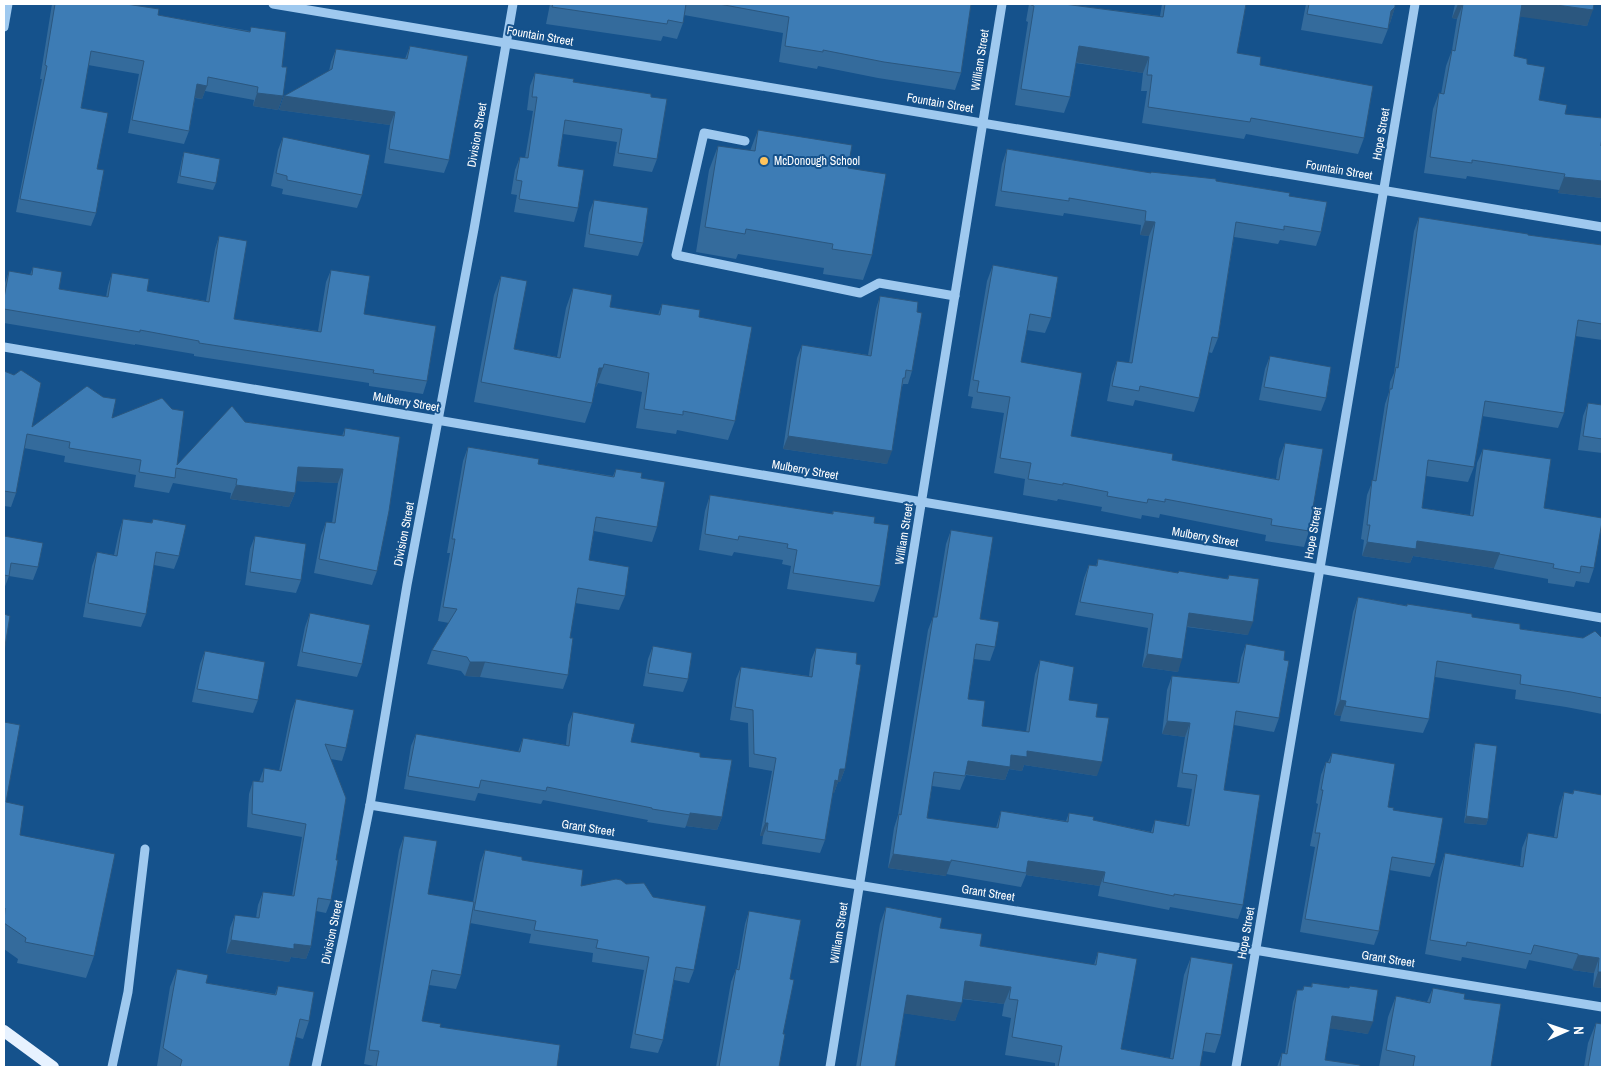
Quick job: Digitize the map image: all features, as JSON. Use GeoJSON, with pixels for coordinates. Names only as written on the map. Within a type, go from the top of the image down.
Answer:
{"type":"FeatureCollection","features":[{"type":"Feature","properties":{"kind":"main road"},"geometry":{"type":"LineString","coordinates":[[4,1030],[52,1067]]}},
{"type":"Feature","properties":{"kind":"street"},"geometry":{"type":"LineString","coordinates":[[4,28],[8,4]]}},
{"type":"Feature","properties":{"kind":"street","name":"Fountain Street"},"geometry":{"type":"LineString","coordinates":[[273,4],[295,6],[1602,227]]}},
{"type":"Feature","properties":{"kind":"street","name":"Division Street"},"geometry":{"type":"LineString","coordinates":[[316,1067],[344,939],[370,805],[407,585],[474,229],[513,4]]}},
{"type":"Feature","properties":{"kind":"street","name":"William Street"},"geometry":{"type":"LineString","coordinates":[[830,1067],[1002,4]]}},
{"type":"Feature","properties":{"kind":"street","name":"Hope Street"},"geometry":{"type":"LineString","coordinates":[[1236,1067],[1415,4]]}},
{"type":"Feature","properties":{"kind":"street"},"geometry":{"type":"LineString","coordinates":[[745,141],[704,133],[676,255],[860,293],[879,283],[955,296]]}},
{"type":"Feature","properties":{"kind":"street","name":"Mulberry Street"},"geometry":{"type":"LineString","coordinates":[[4,347],[1602,618]]}},
{"type":"Feature","properties":{"kind":"street","name":"Grant Street"},"geometry":{"type":"LineString","coordinates":[[370,805],[1602,1007]]}},
{"type":"Feature","properties":{"kind":"street"},"geometry":{"type":"LineString","coordinates":[[112,1067],[128,992],[145,849]]}},
{"type":"Feature","properties":{"kind":"building"},"geometry":{"type":"Polygon","coordinates":[[[55,4],[126,4],[159,9],[158,15],[250,32],[251,27],[286,32],[282,67],[287,67],[283,96],[257,93],[258,87],[208,77],[207,86],[197,84],[189,131],[132,120],[144,61],[91,51],[81,108],[108,113],[97,169],[104,170],[96,213],[20,199],[47,66],[45,65],[55,4]]]}},
{"type":"Feature","properties":{"kind":"building"},"geometry":{"type":"Polygon","coordinates":[[[553,4],[686,4],[683,23],[668,20],[667,24],[552,7],[553,4]]]}},
{"type":"Feature","properties":{"kind":"building"},"geometry":{"type":"Polygon","coordinates":[[[719,4],[971,4],[961,73],[884,62],[823,50],[823,52],[785,46],[789,17],[719,4]]]}},
{"type":"Feature","properties":{"kind":"building"},"geometry":{"type":"Polygon","coordinates":[[[1032,4],[1064,4],[1163,17],[1165,4],[1246,4],[1237,53],[1261,57],[1260,65],[1373,86],[1364,138],[1251,118],[1250,122],[1148,107],[1152,75],[1147,75],[1149,57],[1079,46],[1070,97],[1021,89],[1034,6],[1032,4]]]}},
{"type":"Feature","properties":{"kind":"building"},"geometry":{"type":"Polygon","coordinates":[[[1309,4],[1395,4],[1395,7],[1391,11],[1388,29],[1307,14],[1309,4]]]}},
{"type":"Feature","properties":{"kind":"building"},"geometry":{"type":"Polygon","coordinates":[[[1463,4],[1522,4],[1514,56],[1527,59],[1527,64],[1545,67],[1539,100],[1567,105],[1565,114],[1602,118],[1602,181],[1564,177],[1565,174],[1472,160],[1472,163],[1430,157],[1439,93],[1444,94],[1452,50],[1455,51],[1463,4]]]}},
{"type":"Feature","properties":{"kind":"building"},"geometry":{"type":"Polygon","coordinates":[[[1549,4],[1594,4],[1593,10],[1549,4]]]}},
{"type":"Feature","properties":{"kind":"building"},"geometry":{"type":"Polygon","coordinates":[[[410,46],[468,56],[449,160],[389,149],[395,112],[284,96],[332,69],[336,49],[407,59],[410,46]]]}},
{"type":"Feature","properties":{"kind":"building"},"geometry":{"type":"Polygon","coordinates":[[[535,73],[574,79],[573,82],[651,94],[651,97],[667,99],[657,159],[618,153],[622,129],[565,120],[558,166],[584,170],[578,208],[519,199],[522,181],[516,180],[520,157],[528,158],[537,97],[532,97],[535,73]]]}},
{"type":"Feature","properties":{"kind":"building"},"geometry":{"type":"Polygon","coordinates":[[[758,130],[852,145],[848,168],[886,174],[872,255],[832,249],[833,244],[746,229],[745,234],[705,227],[718,146],[755,151],[758,130]]]}},
{"type":"Feature","properties":{"kind":"building"},"geometry":{"type":"Polygon","coordinates":[[[283,137],[370,155],[362,195],[287,180],[287,176],[276,173],[283,137]]]}},
{"type":"Feature","properties":{"kind":"building"},"geometry":{"type":"Polygon","coordinates":[[[1007,149],[1151,173],[1216,179],[1216,181],[1290,193],[1289,196],[1327,202],[1321,232],[1284,226],[1284,230],[1236,222],[1218,338],[1212,337],[1199,398],[1140,386],[1139,391],[1112,386],[1117,361],[1132,363],[1155,222],[1145,221],[1146,211],[1069,198],[1069,201],[1001,191],[1007,149]]]}},
{"type":"Feature","properties":{"kind":"building"},"geometry":{"type":"Polygon","coordinates":[[[184,152],[220,159],[216,183],[180,176],[184,152]]]}},
{"type":"Feature","properties":{"kind":"building"},"geometry":{"type":"Polygon","coordinates":[[[594,200],[648,208],[643,243],[589,234],[594,200]]]}},
{"type":"Feature","properties":{"kind":"building"},"geometry":{"type":"Polygon","coordinates":[[[1419,217],[1602,245],[1602,324],[1578,320],[1564,413],[1485,401],[1474,467],[1428,460],[1422,508],[1473,516],[1483,449],[1551,459],[1544,508],[1602,518],[1594,568],[1581,566],[1580,573],[1553,568],[1554,564],[1500,553],[1417,541],[1416,549],[1367,542],[1370,525],[1367,525],[1372,480],[1376,481],[1390,389],[1392,389],[1396,367],[1398,368],[1419,217]]]}},
{"type":"Feature","properties":{"kind":"building"},"geometry":{"type":"Polygon","coordinates":[[[219,236],[247,241],[234,319],[321,332],[331,270],[370,276],[364,314],[436,326],[427,381],[373,373],[374,370],[199,343],[199,341],[140,330],[140,332],[4,309],[9,271],[32,275],[33,267],[62,272],[59,289],[108,297],[112,273],[149,279],[147,291],[209,302],[219,236]]]}},
{"type":"Feature","properties":{"kind":"building"},"geometry":{"type":"Polygon","coordinates":[[[993,265],[1058,277],[1051,318],[1030,314],[1021,362],[1082,373],[1071,436],[1173,454],[1172,460],[1279,480],[1285,443],[1323,449],[1309,531],[1271,525],[1272,519],[1165,499],[1165,502],[1148,499],[1147,503],[1107,496],[1108,492],[1063,483],[1063,485],[1028,479],[1031,463],[1000,458],[1010,397],[977,392],[979,381],[973,380],[993,265]]]}},
{"type":"Feature","properties":{"kind":"building"},"geometry":{"type":"Polygon","coordinates":[[[501,276],[527,281],[514,349],[560,358],[573,288],[612,295],[610,307],[660,315],[662,304],[700,310],[699,317],[752,327],[735,421],[683,411],[683,415],[644,409],[649,373],[604,364],[603,368],[599,368],[592,403],[481,382],[501,276]]]}},
{"type":"Feature","properties":{"kind":"building"},"geometry":{"type":"Polygon","coordinates":[[[880,296],[918,302],[917,312],[922,313],[912,371],[906,370],[905,378],[903,378],[892,451],[788,436],[802,345],[871,356],[880,296]]]}},
{"type":"Feature","properties":{"kind":"building"},"geometry":{"type":"Polygon","coordinates":[[[1270,356],[1331,367],[1326,398],[1264,387],[1270,356]]]}},
{"type":"Feature","properties":{"kind":"building"},"geometry":{"type":"Polygon","coordinates":[[[21,370],[41,383],[32,427],[87,386],[103,397],[116,399],[112,418],[162,398],[172,409],[184,411],[177,465],[232,406],[245,422],[344,436],[345,428],[400,437],[389,511],[377,571],[319,559],[326,522],[335,523],[343,469],[298,467],[295,493],[236,485],[237,479],[176,468],[175,478],[139,472],[141,460],[69,448],[70,442],[27,434],[16,493],[4,491],[4,371],[14,375],[21,370]]]}},
{"type":"Feature","properties":{"kind":"building"},"geometry":{"type":"Polygon","coordinates":[[[1588,403],[1602,405],[1602,439],[1583,436],[1588,403]]]}},
{"type":"Feature","properties":{"kind":"building"},"geometry":{"type":"Polygon","coordinates":[[[468,447],[539,459],[538,464],[614,477],[616,469],[642,473],[641,478],[665,482],[657,527],[596,517],[589,560],[629,567],[625,596],[578,588],[570,638],[573,638],[568,675],[485,662],[470,662],[467,657],[432,650],[457,609],[443,607],[455,539],[452,539],[468,447]]]}},
{"type":"Feature","properties":{"kind":"building"},"geometry":{"type":"Polygon","coordinates":[[[710,495],[833,514],[833,511],[875,517],[874,523],[889,525],[880,586],[793,573],[797,550],[787,548],[788,544],[739,536],[738,540],[705,534],[710,495]]]}},
{"type":"Feature","properties":{"kind":"building"},"geometry":{"type":"Polygon","coordinates":[[[123,519],[152,523],[153,519],[186,525],[179,556],[156,552],[146,614],[88,603],[97,552],[117,556],[123,519]]]}},
{"type":"Feature","properties":{"kind":"building"},"geometry":{"type":"Polygon","coordinates":[[[951,530],[993,537],[980,619],[999,622],[995,647],[976,644],[968,699],[985,701],[982,726],[1029,732],[1040,660],[1074,667],[1069,700],[1098,704],[1096,717],[1109,718],[1102,762],[1027,751],[1027,757],[1011,755],[1010,767],[968,761],[965,776],[934,772],[927,818],[998,828],[1001,811],[1068,822],[1069,813],[1094,817],[1093,820],[1153,833],[1155,820],[1189,826],[1197,775],[1182,773],[1190,723],[1167,721],[1172,676],[1239,683],[1246,644],[1285,651],[1284,660],[1289,661],[1279,718],[1236,711],[1224,790],[1260,795],[1243,905],[1174,894],[1174,896],[1103,882],[1105,872],[1028,861],[1026,873],[951,860],[951,862],[893,854],[933,617],[937,617],[951,530]]]}},
{"type":"Feature","properties":{"kind":"building"},"geometry":{"type":"Polygon","coordinates":[[[4,536],[43,543],[38,567],[11,563],[9,576],[4,575],[4,536]]]}},
{"type":"Feature","properties":{"kind":"building"},"geometry":{"type":"Polygon","coordinates":[[[255,536],[306,544],[301,580],[250,572],[255,536]]]}},
{"type":"Feature","properties":{"kind":"building"},"geometry":{"type":"Polygon","coordinates":[[[1098,559],[1178,573],[1179,571],[1228,579],[1229,575],[1259,579],[1253,622],[1189,613],[1182,659],[1147,654],[1153,614],[1080,602],[1089,565],[1097,566],[1098,559]]]}},
{"type":"Feature","properties":{"kind":"building"},"geometry":{"type":"Polygon","coordinates":[[[1358,597],[1407,606],[1407,604],[1472,614],[1472,617],[1520,624],[1520,629],[1583,638],[1595,631],[1602,638],[1602,698],[1520,684],[1521,675],[1437,661],[1429,719],[1345,706],[1346,701],[1340,700],[1358,597]]]}},
{"type":"Feature","properties":{"kind":"building"},"geometry":{"type":"Polygon","coordinates":[[[310,613],[370,625],[362,664],[302,652],[310,613]]]}},
{"type":"Feature","properties":{"kind":"building"},"geometry":{"type":"Polygon","coordinates":[[[4,614],[10,616],[4,652],[4,614]]]}},
{"type":"Feature","properties":{"kind":"building"},"geometry":{"type":"Polygon","coordinates":[[[653,646],[692,653],[688,679],[648,673],[653,646]]]}},
{"type":"Feature","properties":{"kind":"building"},"geometry":{"type":"Polygon","coordinates":[[[816,648],[857,653],[856,664],[861,665],[845,769],[840,769],[838,781],[835,780],[825,840],[767,831],[768,823],[765,823],[776,758],[754,754],[753,710],[735,707],[741,667],[812,677],[816,648]]]}},
{"type":"Feature","properties":{"kind":"building"},"geometry":{"type":"Polygon","coordinates":[[[205,651],[265,662],[258,700],[197,689],[205,651]]]}},
{"type":"Feature","properties":{"kind":"building"},"geometry":{"type":"Polygon","coordinates":[[[296,699],[354,710],[346,748],[325,744],[346,798],[331,900],[318,898],[311,946],[294,944],[294,949],[231,940],[235,915],[259,918],[263,892],[294,896],[306,824],[252,814],[253,781],[263,782],[264,768],[281,771],[296,699]]]}},
{"type":"Feature","properties":{"kind":"building"},"geometry":{"type":"Polygon","coordinates":[[[573,712],[635,724],[631,742],[700,753],[700,757],[732,760],[722,817],[690,813],[690,815],[652,809],[547,787],[546,791],[481,780],[479,788],[408,776],[416,734],[520,752],[523,738],[569,746],[573,712]]]}},
{"type":"Feature","properties":{"kind":"building"},"geometry":{"type":"Polygon","coordinates":[[[4,722],[20,725],[6,802],[24,806],[20,835],[115,854],[94,956],[25,942],[26,938],[4,923],[4,722]]]}},
{"type":"Feature","properties":{"kind":"building"},"geometry":{"type":"Polygon","coordinates":[[[1475,743],[1497,746],[1488,819],[1466,816],[1475,743]]]}},
{"type":"Feature","properties":{"kind":"building"},"geometry":{"type":"Polygon","coordinates":[[[1332,753],[1395,764],[1388,807],[1394,808],[1393,810],[1443,818],[1435,864],[1392,857],[1379,931],[1305,919],[1320,833],[1315,833],[1323,790],[1321,790],[1326,762],[1330,763],[1332,753]]]}},
{"type":"Feature","properties":{"kind":"building"},"geometry":{"type":"Polygon","coordinates":[[[1574,790],[1602,795],[1602,972],[1598,972],[1599,958],[1534,945],[1531,954],[1467,942],[1466,946],[1430,940],[1445,853],[1523,867],[1528,833],[1557,838],[1564,792],[1573,794],[1574,790]]]}},
{"type":"Feature","properties":{"kind":"building"},"geometry":{"type":"Polygon","coordinates":[[[404,836],[437,841],[428,894],[474,902],[461,975],[432,970],[422,1021],[441,1024],[440,1027],[560,1045],[557,1067],[376,1067],[379,1051],[369,1050],[404,836]]]}},
{"type":"Feature","properties":{"kind":"building"},"geometry":{"type":"Polygon","coordinates":[[[485,850],[522,857],[522,860],[583,870],[581,886],[616,879],[626,884],[644,883],[653,897],[706,906],[694,970],[676,967],[663,1040],[635,1034],[649,957],[596,948],[598,940],[534,930],[536,921],[474,910],[485,850]]]}},
{"type":"Feature","properties":{"kind":"building"},"geometry":{"type":"Polygon","coordinates":[[[886,907],[942,918],[940,928],[982,934],[980,946],[1096,965],[1098,952],[1137,959],[1121,1049],[1173,1059],[1191,957],[1233,964],[1221,1035],[1206,1033],[1200,1067],[1058,1067],[1062,1046],[1012,1037],[1018,1000],[1009,999],[1011,987],[965,981],[962,1003],[907,995],[895,1067],[860,1067],[886,907]]]}},
{"type":"Feature","properties":{"kind":"building"},"geometry":{"type":"Polygon","coordinates":[[[749,911],[801,920],[790,979],[794,980],[783,1034],[785,1034],[779,1067],[719,1067],[736,969],[739,970],[749,911]]]}},
{"type":"Feature","properties":{"kind":"building"},"geometry":{"type":"Polygon","coordinates":[[[177,969],[208,975],[206,983],[276,995],[278,986],[314,992],[309,1021],[300,1019],[289,1067],[180,1067],[182,1060],[163,1048],[177,969]]]}},
{"type":"Feature","properties":{"kind":"building"},"geometry":{"type":"Polygon","coordinates":[[[1312,983],[1378,990],[1373,1022],[1332,1016],[1325,1060],[1360,1065],[1360,1067],[1280,1067],[1282,1053],[1287,1054],[1297,990],[1303,990],[1304,986],[1312,987],[1312,983]]]}},
{"type":"Feature","properties":{"kind":"building"},"geometry":{"type":"Polygon","coordinates":[[[1433,988],[1465,994],[1464,999],[1501,1004],[1491,1067],[1413,1067],[1415,1056],[1386,1050],[1396,996],[1430,1003],[1433,988]]]}},
{"type":"Feature","properties":{"kind":"building"},"geometry":{"type":"Polygon","coordinates":[[[1596,1023],[1602,1024],[1602,1067],[1588,1067],[1596,1023]]]}},
{"type":"Feature","properties":{"kind":"place","name":"McDonough School"},"geometry":{"type":"Point","coordinates":[764,161]}}]}
